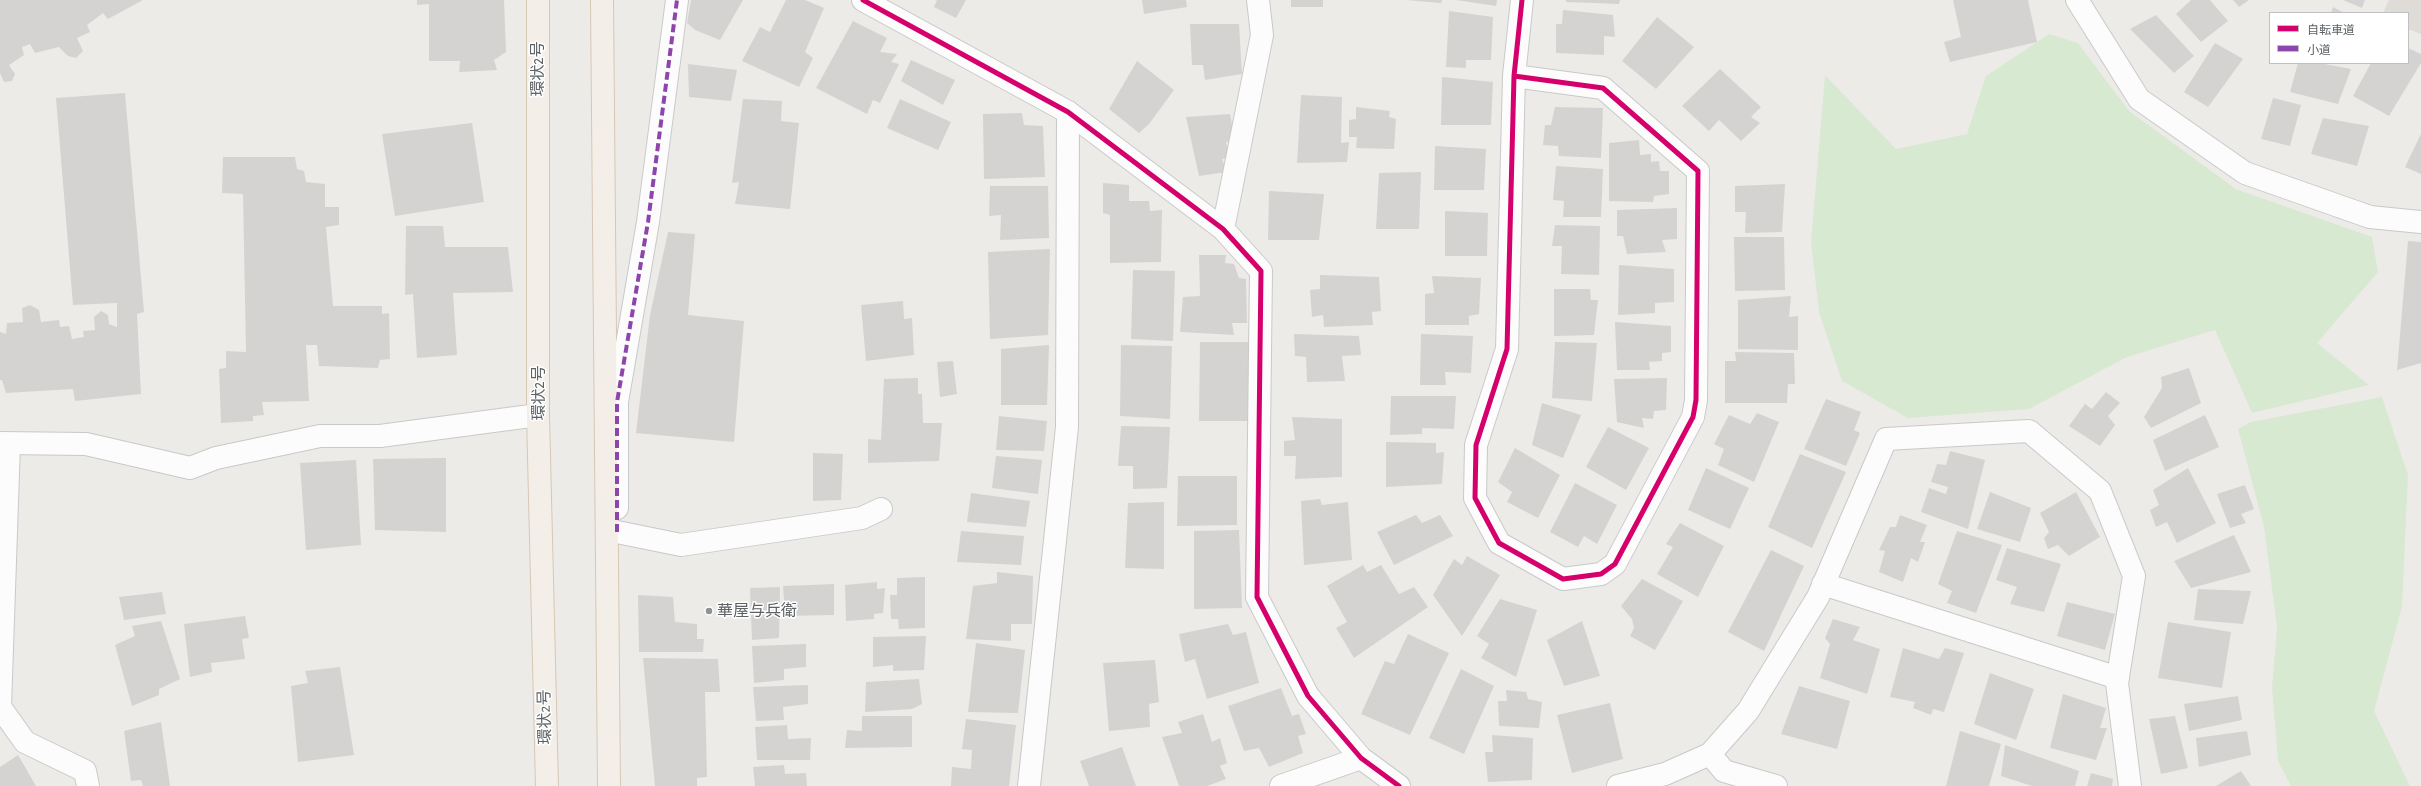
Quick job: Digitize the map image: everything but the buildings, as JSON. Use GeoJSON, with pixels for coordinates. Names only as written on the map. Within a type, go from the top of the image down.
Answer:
{"type":"FeatureCollection","features":[{"type":"Feature","properties":{"kind":"main road","name":"環状2号"},"geometry":{"type":"LineString","coordinates":[[538,0],[538,415],[547,786]]}},
{"type":"Feature","properties":{"kind":"main road"},"geometry":{"type":"LineString","coordinates":[[602,0],[612,531],[609,786]]}},
{"type":"Feature","properties":{"kind":"street"},"geometry":{"type":"LineString","coordinates":[[677,0],[648,222],[617,402],[612,531],[681,545],[862,518],[881,509]]}},
{"type":"Feature","properties":{"kind":"street"},"geometry":{"type":"LineString","coordinates":[[863,0],[1068,112],[1223,229],[1261,270],[1256,597],[1308,696],[1361,758],[1399,786]]}},
{"type":"Feature","properties":{"kind":"street"},"geometry":{"type":"LineString","coordinates":[[1223,229],[1262,35],[1258,0]]}},
{"type":"Feature","properties":{"kind":"street"},"geometry":{"type":"LineString","coordinates":[[1514,76],[1603,88],[1698,171],[1696,400],[1693,417],[1614,564],[1601,574],[1563,579],[1499,543],[1475,498],[1476,445],[1507,349],[1514,76],[1522,0]]}},
{"type":"Feature","properties":{"kind":"street"},"geometry":{"type":"LineString","coordinates":[[2077,0],[2139,99],[2245,173],[2370,217],[2421,222]]}},
{"type":"Feature","properties":{"kind":"street"},"geometry":{"type":"LineString","coordinates":[[1029,786],[1067,427],[1068,112]]}},
{"type":"Feature","properties":{"kind":"street"},"geometry":{"type":"LineString","coordinates":[[88,786],[85,770],[25,742],[0,707],[5,444],[86,444],[190,468],[216,458],[320,436],[380,436],[538,415]]}},
{"type":"Feature","properties":{"kind":"street"},"geometry":{"type":"LineString","coordinates":[[1618,786],[1665,774],[1710,754],[1748,711],[1818,597],[1886,439],[2029,431],[2100,491],[2134,576],[2118,678],[2130,786]]}},
{"type":"Feature","properties":{"kind":"street"},"geometry":{"type":"LineString","coordinates":[[1823,584],[2118,678]]}},
{"type":"Feature","properties":{"kind":"street"},"geometry":{"type":"LineString","coordinates":[[1710,754],[1724,778],[1776,786]]}},
{"type":"Feature","properties":{"kind":"street"},"geometry":{"type":"LineString","coordinates":[[1281,786],[1361,758]]}},
{"type":"Feature","properties":{"kind":"shaded area"},"geometry":{"type":"Polygon","coordinates":[[[2389,0],[2421,0],[2421,34],[2409,29],[2409,12],[2383,12],[2389,0]]]}},
{"type":"Feature","properties":{"kind":"green space"},"geometry":{"type":"Polygon","coordinates":[[[2049,34],[2078,43],[2129,111],[2236,189],[2372,237],[2378,272],[2317,343],[2369,385],[2252,413],[2215,330],[2127,357],[2029,409],[1908,418],[1842,381],[1819,312],[1811,242],[1825,75],[1896,149],[1967,134],[1986,76],[2049,34]]]}},
{"type":"Feature","properties":{"kind":"green space"},"geometry":{"type":"Polygon","coordinates":[[[2382,397],[2408,475],[2402,607],[2374,711],[2410,786],[2291,786],[2278,761],[2272,687],[2277,627],[2264,527],[2238,429],[2251,422],[2382,397]]]}},
{"type":"Feature","properties":{"kind":"marked path"},"geometry":{"type":"LineString","coordinates":[[617,532],[617,402],[648,222],[677,0]]}},
{"type":"Feature","properties":{"kind":"cycle path"},"geometry":{"type":"LineString","coordinates":[[863,0],[1068,112],[1223,229],[1261,271],[1257,597],[1308,696],[1361,758],[1399,786]]}},
{"type":"Feature","properties":{"kind":"cycle path"},"geometry":{"type":"LineString","coordinates":[[1514,76],[1603,88],[1698,171],[1696,400],[1693,417],[1615,564],[1601,574],[1563,579],[1499,543],[1475,498],[1476,445],[1507,349],[1514,76],[1522,0]]}},
{"type":"Feature","properties":{"kind":"place","name":"華屋与兵衛"},"geometry":{"type":"Point","coordinates":[709,611]}}]}
